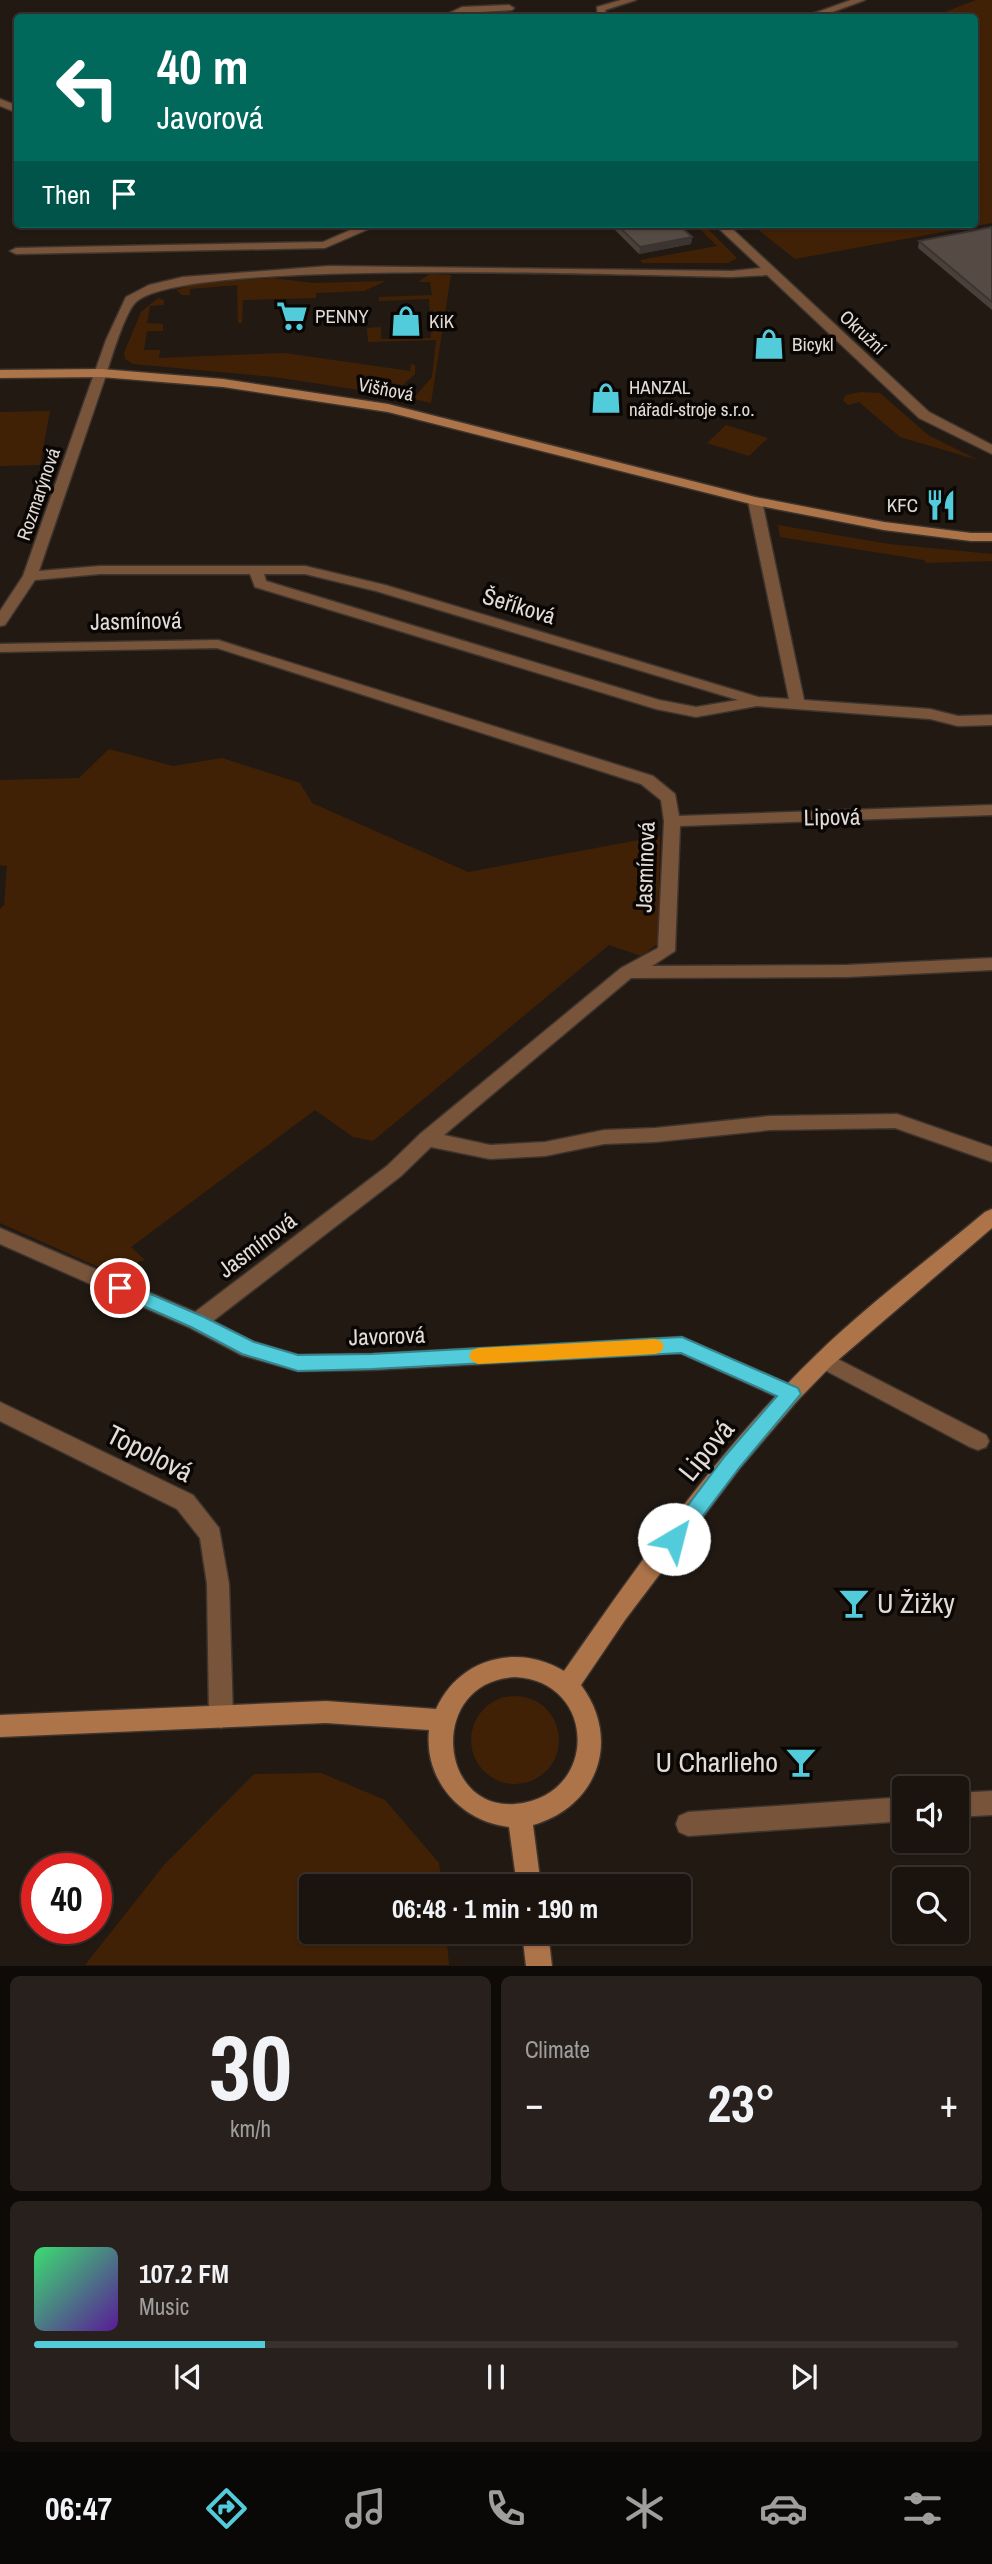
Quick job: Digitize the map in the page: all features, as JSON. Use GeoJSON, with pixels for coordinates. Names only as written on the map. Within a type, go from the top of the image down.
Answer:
{"type":"FeatureCollection","features":[{"type":"Feature","properties":{"kind":"street"},"geometry":{"type":"LineString","coordinates":[[602,14],[600,9],[631,0]]}},
{"type":"Feature","properties":{"kind":"street"},"geometry":{"type":"LineString","coordinates":[[817,14],[860,0]]}},
{"type":"Feature","properties":{"kind":"street"},"geometry":{"type":"LineString","coordinates":[[452,14],[462,10],[509,8]]}},
{"type":"Feature","properties":{"kind":"street"},"geometry":{"type":"LineString","coordinates":[[16,251],[325,245],[365,228]]}},
{"type":"Feature","properties":{"kind":"street","name":"Okružní"},"geometry":{"type":"LineString","coordinates":[[724,228],[924,415],[992,450]]}},
{"type":"Feature","properties":{"kind":"street"},"geometry":{"type":"LineString","coordinates":[[325,245],[329,269]]}},
{"type":"Feature","properties":{"kind":"street","name":"Rozmarýnová"},"geometry":{"type":"LineString","coordinates":[[0,622],[30,576],[112,340],[130,300],[153,287],[183,280],[329,269],[732,274],[770,271]]}},
{"type":"Feature","properties":{"kind":"street","name":"Višňová"},"geometry":{"type":"LineString","coordinates":[[0,374],[101,373],[223,383],[388,408],[755,502],[884,526],[971,537],[992,537]]}},
{"type":"Feature","properties":{"kind":"street"},"geometry":{"type":"LineString","coordinates":[[755,502],[797,703]]}},
{"type":"Feature","properties":{"kind":"street","name":"Šeříková"},"geometry":{"type":"LineString","coordinates":[[30,576],[100,570],[304,570],[380,587],[757,701],[930,714],[958,721],[992,720]]}},
{"type":"Feature","properties":{"kind":"street"},"geometry":{"type":"LineString","coordinates":[[256,570],[260,584],[656,704],[696,712],[757,701]]}},
{"type":"Feature","properties":{"kind":"street","name":"Jasmínová"},"geometry":{"type":"LineString","coordinates":[[0,648],[218,644],[646,780],[669,798],[672,821],[666,951],[626,972],[426,1139],[394,1171],[197,1322]]}},
{"type":"Feature","properties":{"kind":"street","name":"Lipová"},"geometry":{"type":"LineString","coordinates":[[672,821],[992,810]]}},
{"type":"Feature","properties":{"kind":"street"},"geometry":{"type":"LineString","coordinates":[[626,972],[848,971],[992,964]]}},
{"type":"Feature","properties":{"kind":"street"},"geometry":{"type":"LineString","coordinates":[[426,1139],[490,1152],[545,1149],[604,1137],[656,1135],[707,1128],[897,1121],[931,1135],[974,1146],[992,1155]]}},
{"type":"Feature","properties":{"kind":"street","name":"Lipová"},"geometry":{"type":"LineString","coordinates":[[566,1687],[617,1613],[724,1473],[791,1394],[824,1360],[992,1217]]}},
{"type":"Feature","properties":{"kind":"street","name":"Javorová"},"geometry":{"type":"LineString","coordinates":[[0,1236],[197,1322],[248,1349],[298,1363],[372,1362],[682,1345],[791,1394]]}},
{"type":"Feature","properties":{"kind":"street"},"geometry":{"type":"LineString","coordinates":[[824,1360],[978,1441]]}},
{"type":"Feature","properties":{"kind":"street","name":"Topolová"},"geometry":{"type":"LineString","coordinates":[[0,1412],[185,1502],[211,1535],[218,1584],[220,1717]]}},
{"type":"Feature","properties":{"kind":"street"},"geometry":{"type":"LineString","coordinates":[[503,1669],[536,1671],[566,1687],[579,1700],[592,1731],[592,1748],[589,1765],[580,1780],[562,1799],[538,1811],[519,1814],[487,1809],[460,1792],[443,1766],[439,1751],[442,1720],[448,1706],[464,1687],[486,1674],[503,1669]]}},
{"type":"Feature","properties":{"kind":"street"},"geometry":{"type":"LineString","coordinates":[[0,1726],[326,1712],[442,1720]]}},
{"type":"Feature","properties":{"kind":"street"},"geometry":{"type":"LineString","coordinates":[[969,1804],[992,1803]]}},
{"type":"Feature","properties":{"kind":"street"},"geometry":{"type":"LineString","coordinates":[[688,1824],[892,1810]]}},
{"type":"Feature","properties":{"kind":"street"},"geometry":{"type":"LineString","coordinates":[[519,1814],[527,1874]]}},
{"type":"Feature","properties":{"kind":"street"},"geometry":{"type":"LineString","coordinates":[[536,1944],[539,1965]]}},
{"type":"Feature","properties":{"kind":"shaded area"},"geometry":{"type":"Polygon","coordinates":[[[976,0],[992,0],[992,223],[978,226],[978,14],[940,14],[976,0]]]}},
{"type":"Feature","properties":{"kind":"shaded area"},"geometry":{"type":"Polygon","coordinates":[[[699,228],[707,228],[737,258],[728,263],[643,263],[640,260],[717,246],[699,228]]]}},
{"type":"Feature","properties":{"kind":"shaded area"},"geometry":{"type":"Polygon","coordinates":[[[756,228],[965,228],[795,259],[756,228]]]}},
{"type":"Feature","properties":{"kind":"shaded area"},"geometry":{"type":"Polygon","coordinates":[[[430,274],[451,275],[431,403],[413,399],[432,377],[436,340],[368,342],[367,328],[381,327],[381,339],[431,338],[429,299],[379,301],[379,297],[432,295],[430,282],[418,282],[430,274]]]}},
{"type":"Feature","properties":{"kind":"shaded area"},"geometry":{"type":"Polygon","coordinates":[[[273,278],[313,283],[386,281],[364,291],[316,293],[316,298],[243,300],[242,323],[238,323],[237,285],[190,289],[190,295],[182,295],[176,290],[186,287],[181,285],[273,278]]]}},
{"type":"Feature","properties":{"kind":"shaded area"},"geometry":{"type":"Polygon","coordinates":[[[158,298],[164,300],[164,305],[150,306],[147,323],[163,324],[163,331],[147,331],[144,350],[160,350],[159,358],[284,353],[410,371],[411,364],[415,365],[415,374],[392,395],[274,377],[133,364],[125,359],[124,353],[141,312],[158,298]]]}},
{"type":"Feature","properties":{"kind":"shaded area"},"geometry":{"type":"Polygon","coordinates":[[[860,392],[880,393],[928,435],[978,460],[900,437],[859,402],[848,405],[843,400],[846,395],[860,392]]]}},
{"type":"Feature","properties":{"kind":"shaded area"},"geometry":{"type":"Polygon","coordinates":[[[50,411],[40,465],[0,466],[0,412],[50,411]]]}},
{"type":"Feature","properties":{"kind":"shaded area"},"geometry":{"type":"Polygon","coordinates":[[[726,425],[768,438],[749,456],[707,443],[726,425]]]}},
{"type":"Feature","properties":{"kind":"shaded area"},"geometry":{"type":"Polygon","coordinates":[[[778,525],[889,544],[992,554],[992,561],[926,563],[924,560],[780,537],[778,525]]]}},
{"type":"Feature","properties":{"kind":"shaded area"},"geometry":{"type":"Polygon","coordinates":[[[109,749],[173,766],[222,758],[300,783],[312,803],[468,872],[660,836],[658,944],[641,956],[609,945],[373,1141],[353,1137],[315,1110],[131,1247],[145,1260],[123,1267],[96,1266],[0,1223],[0,909],[4,905],[7,866],[0,865],[0,780],[79,778],[109,749]]]}},
{"type":"Feature","properties":{"kind":"shaded area"},"geometry":{"type":"Polygon","coordinates":[[[515,1696],[532,1700],[546,1709],[555,1723],[559,1740],[555,1757],[546,1771],[532,1780],[515,1784],[498,1780],[484,1771],[475,1757],[471,1740],[475,1723],[484,1709],[498,1700],[515,1696]]]}},
{"type":"Feature","properties":{"kind":"shaded area"},"geometry":{"type":"Polygon","coordinates":[[[321,1773],[385,1800],[439,1863],[440,1874],[299,1874],[299,1944],[447,1944],[449,1965],[85,1965],[102,1944],[112,1944],[112,1931],[164,1865],[254,1774],[321,1773]]]}},
{"type":"Feature","properties":{"kind":"building"},"geometry":{"type":"Polygon","coordinates":[[[992,227],[992,302],[919,241],[992,227]]]}},
{"type":"Feature","properties":{"kind":"building"},"geometry":{"type":"Polygon","coordinates":[[[620,228],[682,228],[692,237],[640,247],[620,228]]]}},
{"type":"Feature","properties":{"kind":"slow traffic"},"geometry":{"type":"LineString","coordinates":[[478,1356],[655,1346]]}},
{"type":"Feature","properties":{"kind":"place","name":"PENNY"},"geometry":{"type":"Point","coordinates":[292,316]}},
{"type":"Feature","properties":{"kind":"place","name":"KiK"},"geometry":{"type":"Point","coordinates":[406,321]}},
{"type":"Feature","properties":{"kind":"place","name":"Bicykl"},"geometry":{"type":"Point","coordinates":[769,344]}},
{"type":"Feature","properties":{"kind":"place","name":"HANZAL nářadí-stroje s.r.o."},"geometry":{"type":"Point","coordinates":[606,398]}},
{"type":"Feature","properties":{"kind":"place","name":"KFC"},"geometry":{"type":"Point","coordinates":[941,505]}},
{"type":"Feature","properties":{"kind":"place","name":"U Žižky"},"geometry":{"type":"Point","coordinates":[854,1603]}},
{"type":"Feature","properties":{"kind":"place","name":"U Charlieho"},"geometry":{"type":"Point","coordinates":[801,1762]}},
{"type":"Feature","properties":{"kind":"route"},"geometry":{"type":"LineString","coordinates":[[120,1288],[197,1322],[248,1349],[298,1363],[372,1362],[682,1345],[791,1394],[732,1462],[674,1539]]}}]}
